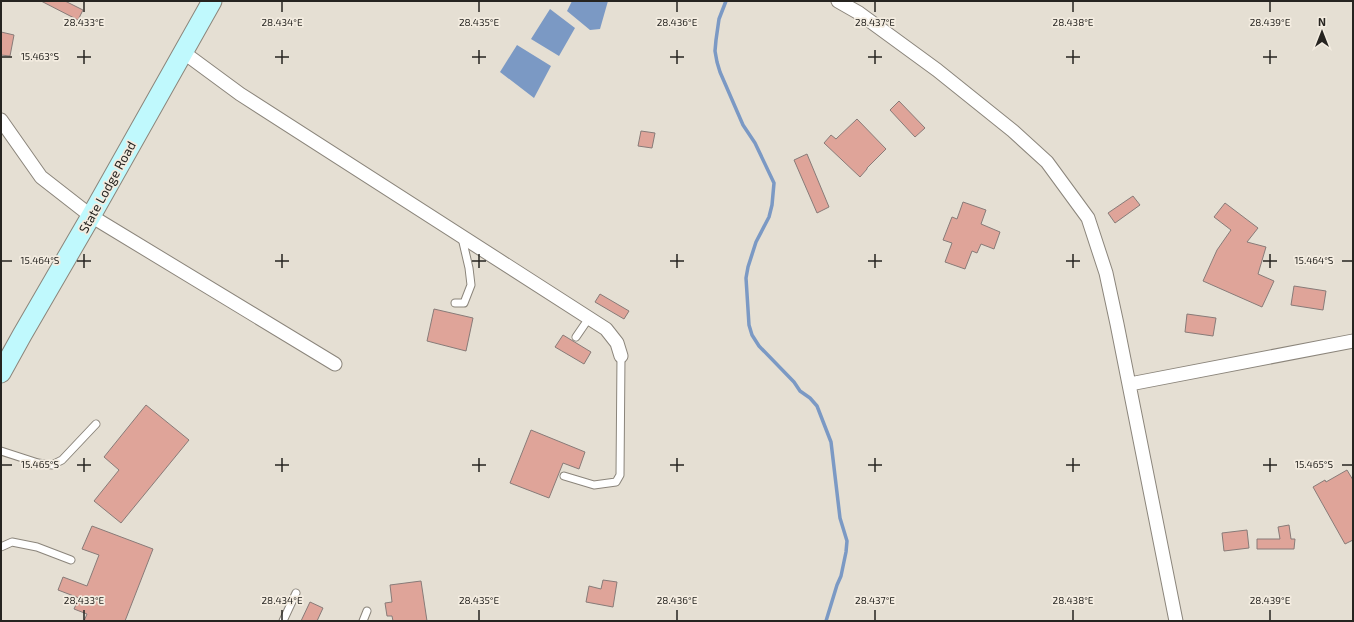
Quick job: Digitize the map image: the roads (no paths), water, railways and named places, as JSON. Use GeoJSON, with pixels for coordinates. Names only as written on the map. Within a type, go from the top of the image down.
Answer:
{"type":"FeatureCollection","features":[{"type":"Feature","properties":{"kind":"street","name":"State Lodge Road"},"geometry":{"type":"LineString","coordinates":[[1,373],[212,1]]}},
{"type":"Feature","properties":{"kind":"street"},"geometry":{"type":"LineString","coordinates":[[838,1],[859,13],[937,70],[1007,126],[1047,162],[1088,218],[1106,273],[1130,384],[1142,453],[1176,621]]}},
{"type":"Feature","properties":{"kind":"street"},"geometry":{"type":"LineString","coordinates":[[183,52],[240,94],[462,238],[589,318],[606,330],[618,343],[621,356]]}},
{"type":"Feature","properties":{"kind":"street"},"geometry":{"type":"LineString","coordinates":[[1,120],[41,176],[91,216],[335,364]]}},
{"type":"Feature","properties":{"kind":"street"},"geometry":{"type":"LineString","coordinates":[[1130,384],[1353,341]]}},
{"type":"Feature","properties":{"kind":"lane"},"geometry":{"type":"LineString","coordinates":[[455,303],[464,302],[471,285],[469,268],[462,238]]}},
{"type":"Feature","properties":{"kind":"lane"},"geometry":{"type":"LineString","coordinates":[[576,337],[589,318]]}},
{"type":"Feature","properties":{"kind":"lane"},"geometry":{"type":"LineString","coordinates":[[564,476],[594,486],[616,482],[620,475],[621,356]]}},
{"type":"Feature","properties":{"kind":"lane"},"geometry":{"type":"LineString","coordinates":[[1,450],[38,463],[52,465],[62,460],[96,424]]}},
{"type":"Feature","properties":{"kind":"lane"},"geometry":{"type":"LineString","coordinates":[[1,546],[12,542],[38,547],[71,560]]}},
{"type":"Feature","properties":{"kind":"lane"},"geometry":{"type":"LineString","coordinates":[[283,621],[296,593]]}},
{"type":"Feature","properties":{"kind":"lane"},"geometry":{"type":"LineString","coordinates":[[363,621],[367,612]]}},
{"type":"Feature","properties":{"kind":"water"},"geometry":{"type":"Polygon","coordinates":[[[572,1],[608,1],[600,29],[590,30],[567,11],[572,1]]]}},
{"type":"Feature","properties":{"kind":"water"},"geometry":{"type":"Polygon","coordinates":[[[550,9],[575,28],[559,56],[531,39],[550,9]]]}},
{"type":"Feature","properties":{"kind":"water"},"geometry":{"type":"Polygon","coordinates":[[[517,45],[551,66],[534,98],[500,72],[517,45]]]}},
{"type":"Feature","properties":{"kind":"waterway"},"geometry":{"type":"LineString","coordinates":[[726,1],[719,19],[715,51],[717,62],[743,125],[755,143],[774,183],[772,205],[769,217],[756,242],[746,278],[749,325],[752,335],[759,346],[794,382],[800,391],[810,398],[817,406],[831,442],[840,518],[847,541],[841,576],[826,621]]}}]}
